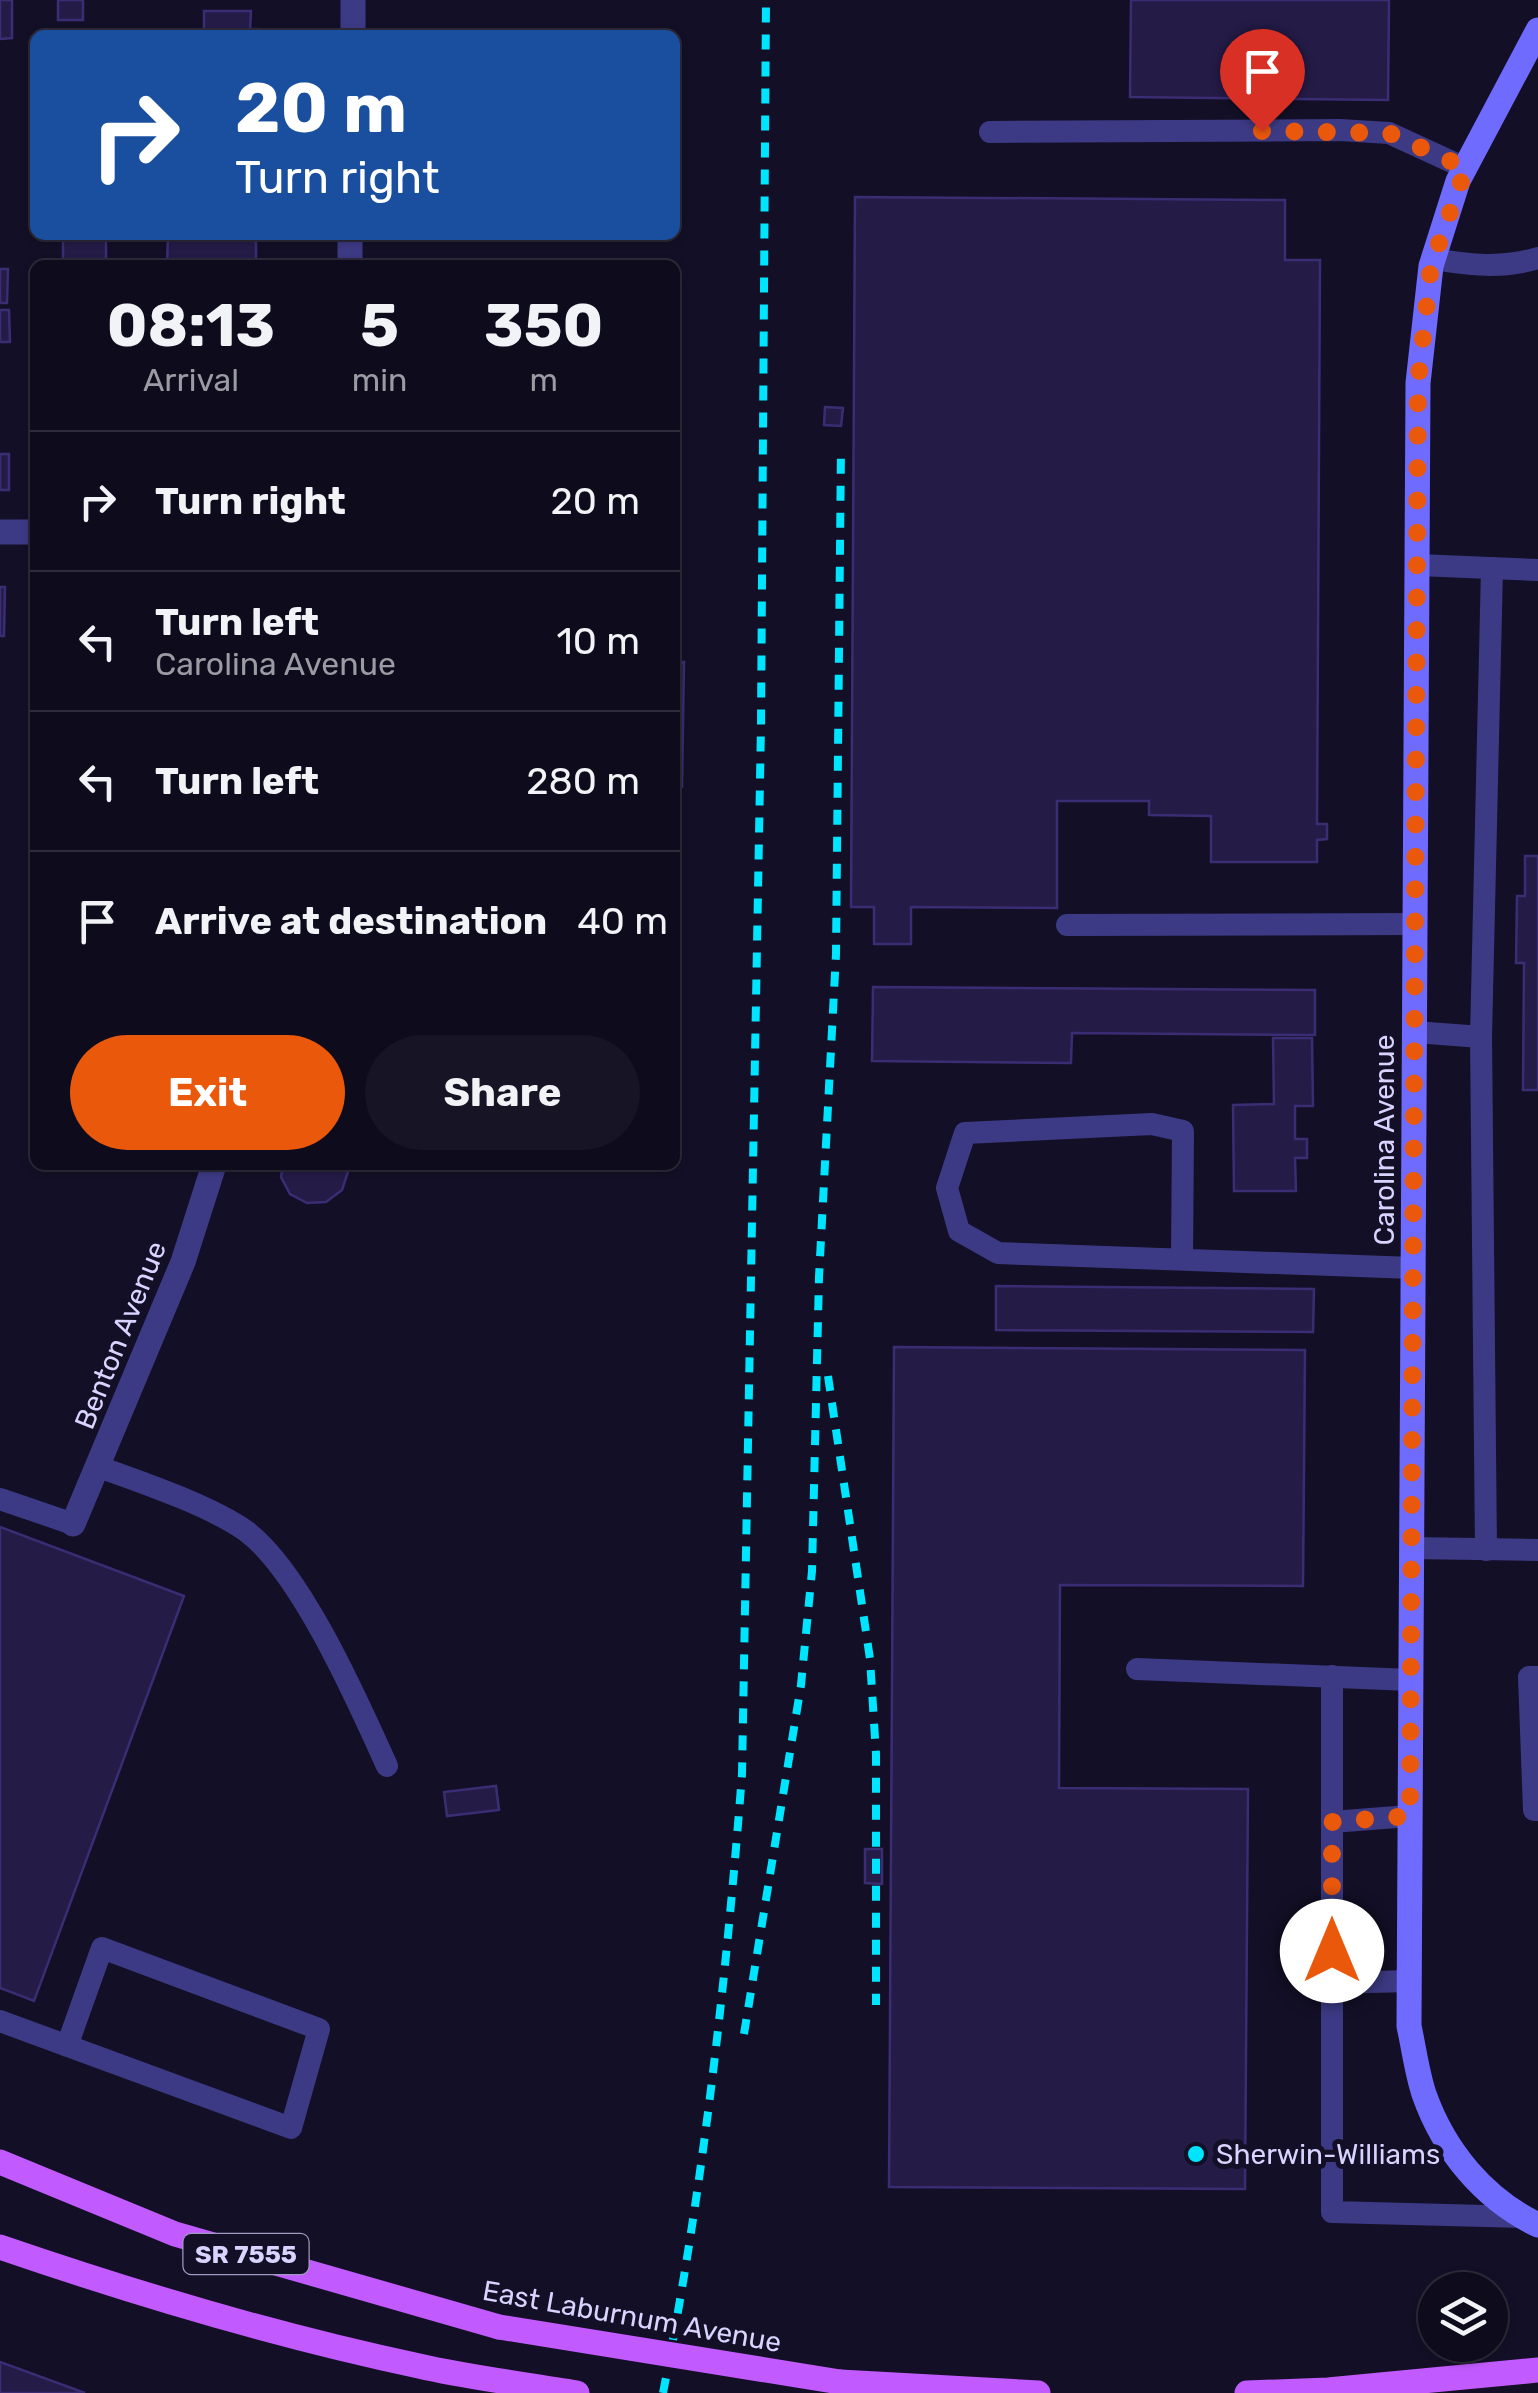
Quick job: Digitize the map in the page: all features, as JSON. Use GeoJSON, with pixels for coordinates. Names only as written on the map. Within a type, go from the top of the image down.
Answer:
{"type":"FeatureCollection","features":[{"type":"Feature","properties":{"kind":"main road","name":"East Laburnum Avenue"},"geometry":{"type":"LineString","coordinates":[[0,2162],[176,2234],[499,2327],[840,2382],[1038,2393]]}},
{"type":"Feature","properties":{"kind":"main road","name":"SR 7555"},"geometry":{"type":"LineString","coordinates":[[0,2247],[112,2285],[321,2343],[420,2367],[577,2393]]}},
{"type":"Feature","properties":{"kind":"main road"},"geometry":{"type":"LineString","coordinates":[[1246,2393],[1328,2390],[1538,2370]]}},
{"type":"Feature","properties":{"kind":"street"},"geometry":{"type":"LineString","coordinates":[[353,0],[353,30]]}},
{"type":"Feature","properties":{"kind":"street","name":"Carolina Avenue"},"geometry":{"type":"LineString","coordinates":[[1531,2221],[1494,2198],[1457,2161],[1424,2094],[1408,2026],[1418,383],[1433,259],[1466,168],[1538,30]]}},
{"type":"Feature","properties":{"kind":"street"},"geometry":{"type":"LineString","coordinates":[[0,532],[30,532]]}},
{"type":"Feature","properties":{"kind":"street","name":"Benton Avenue"},"geometry":{"type":"LineString","coordinates":[[73,1524],[182,1262],[212,1170]]}},
{"type":"Feature","properties":{"kind":"lane"},"geometry":{"type":"LineString","coordinates":[[990,132],[1389,133],[1466,168]]}},
{"type":"Feature","properties":{"kind":"lane"},"geometry":{"type":"LineString","coordinates":[[1433,259],[1479,266],[1516,265],[1538,258]]}},
{"type":"Feature","properties":{"kind":"lane"},"geometry":{"type":"LineString","coordinates":[[1418,565],[1538,570]]}},
{"type":"Feature","properties":{"kind":"lane"},"geometry":{"type":"LineString","coordinates":[[1486,1550],[1481,1037],[1492,568]]}},
{"type":"Feature","properties":{"kind":"lane"},"geometry":{"type":"LineString","coordinates":[[1067,926],[1416,924]]}},
{"type":"Feature","properties":{"kind":"lane"},"geometry":{"type":"LineString","coordinates":[[1415,1032],[1481,1037]]}},
{"type":"Feature","properties":{"kind":"lane"},"geometry":{"type":"LineString","coordinates":[[1182,1259],[1183,1131],[1152,1124],[965,1134],[947,1188],[959,1231],[998,1253],[1414,1268]]}},
{"type":"Feature","properties":{"kind":"lane"},"geometry":{"type":"LineString","coordinates":[[99,1467],[170,1494],[244,1530],[272,1554],[325,1639],[387,1766]]}},
{"type":"Feature","properties":{"kind":"lane"},"geometry":{"type":"LineString","coordinates":[[0,1499],[73,1524]]}},
{"type":"Feature","properties":{"kind":"lane"},"geometry":{"type":"LineString","coordinates":[[1411,1548],[1538,1550]]}},
{"type":"Feature","properties":{"kind":"lane"},"geometry":{"type":"LineString","coordinates":[[1137,1669],[1410,1680]]}},
{"type":"Feature","properties":{"kind":"lane"},"geometry":{"type":"LineString","coordinates":[[1332,1676],[1332,2212],[1531,2221]]}},
{"type":"Feature","properties":{"kind":"lane"},"geometry":{"type":"LineString","coordinates":[[1538,1677],[1529,1677],[1535,1752],[1534,1810],[1538,1810]]}},
{"type":"Feature","properties":{"kind":"lane"},"geometry":{"type":"LineString","coordinates":[[1332,1822],[1410,1816]]}},
{"type":"Feature","properties":{"kind":"lane"},"geometry":{"type":"LineString","coordinates":[[0,2021],[291,2128],[319,2030],[102,1948],[68,2046]]}},
{"type":"Feature","properties":{"kind":"lane"},"geometry":{"type":"LineString","coordinates":[[1332,1983],[1409,1981]]}},
{"type":"Feature","properties":{"kind":"building"},"geometry":{"type":"Polygon","coordinates":[[[0,0],[12,0],[12,38],[0,39],[0,0]]]}},
{"type":"Feature","properties":{"kind":"building"},"geometry":{"type":"Polygon","coordinates":[[[58,0],[83,0],[83,20],[58,20],[58,0]]]}},
{"type":"Feature","properties":{"kind":"building"},"geometry":{"type":"Polygon","coordinates":[[[1131,0],[1389,0],[1388,100],[1130,97],[1131,0]]]}},
{"type":"Feature","properties":{"kind":"building"},"geometry":{"type":"Polygon","coordinates":[[[204,11],[251,11],[250,29],[257,29],[257,30],[204,30],[204,11]]]}},
{"type":"Feature","properties":{"kind":"building"},"geometry":{"type":"Polygon","coordinates":[[[855,197],[1285,200],[1285,260],[1320,260],[1317,824],[1327,824],[1327,839],[1317,840],[1317,862],[1211,862],[1211,816],[1149,815],[1149,801],[1057,801],[1057,908],[911,907],[911,944],[874,944],[874,907],[851,907],[855,197]]]}},
{"type":"Feature","properties":{"kind":"building"},"geometry":{"type":"Polygon","coordinates":[[[63,240],[106,240],[106,260],[63,260],[63,240]]]}},
{"type":"Feature","properties":{"kind":"building"},"geometry":{"type":"Polygon","coordinates":[[[168,240],[256,240],[256,260],[167,260],[168,240]]]}},
{"type":"Feature","properties":{"kind":"building"},"geometry":{"type":"Polygon","coordinates":[[[0,269],[8,269],[7,303],[0,303],[0,269]]]}},
{"type":"Feature","properties":{"kind":"building"},"geometry":{"type":"Polygon","coordinates":[[[0,310],[9,310],[10,342],[0,342],[0,310]]]}},
{"type":"Feature","properties":{"kind":"building"},"geometry":{"type":"Polygon","coordinates":[[[825,407],[843,408],[841,426],[824,425],[825,407]]]}},
{"type":"Feature","properties":{"kind":"building"},"geometry":{"type":"Polygon","coordinates":[[[0,454],[9,454],[9,490],[0,490],[0,454]]]}},
{"type":"Feature","properties":{"kind":"building"},"geometry":{"type":"Polygon","coordinates":[[[0,587],[5,587],[4,636],[0,636],[0,587]]]}},
{"type":"Feature","properties":{"kind":"building"},"geometry":{"type":"Polygon","coordinates":[[[680,662],[684,662],[680,787],[680,662]]]}},
{"type":"Feature","properties":{"kind":"building"},"geometry":{"type":"Polygon","coordinates":[[[1525,856],[1538,856],[1538,1090],[1523,1090],[1524,963],[1516,963],[1517,896],[1525,896],[1525,856]]]}},
{"type":"Feature","properties":{"kind":"building"},"geometry":{"type":"Polygon","coordinates":[[[873,987],[1315,990],[1315,1035],[1072,1033],[1071,1063],[872,1061],[873,987]]]}},
{"type":"Feature","properties":{"kind":"building"},"geometry":{"type":"Polygon","coordinates":[[[1273,1038],[1312,1038],[1313,1106],[1295,1106],[1295,1139],[1307,1139],[1307,1158],[1295,1158],[1296,1191],[1234,1191],[1233,1105],[1274,1104],[1273,1038]]]}},
{"type":"Feature","properties":{"kind":"building"},"geometry":{"type":"Polygon","coordinates":[[[282,1170],[348,1170],[342,1190],[326,1202],[307,1203],[290,1194],[281,1177],[282,1170]]]}},
{"type":"Feature","properties":{"kind":"building"},"geometry":{"type":"Polygon","coordinates":[[[996,1286],[1314,1289],[1313,1332],[996,1330],[996,1286]]]}},
{"type":"Feature","properties":{"kind":"building"},"geometry":{"type":"Polygon","coordinates":[[[894,1347],[1305,1350],[1303,1586],[1060,1585],[1059,1788],[1248,1789],[1245,2189],[889,2187],[894,1347]]]}},
{"type":"Feature","properties":{"kind":"building"},"geometry":{"type":"Polygon","coordinates":[[[0,1527],[184,1596],[34,2001],[0,1988],[0,1527]]]}},
{"type":"Feature","properties":{"kind":"building"},"geometry":{"type":"Polygon","coordinates":[[[496,1786],[499,1810],[447,1816],[444,1792],[496,1786]]]}},
{"type":"Feature","properties":{"kind":"building"},"geometry":{"type":"Polygon","coordinates":[[[865,1849],[882,1849],[882,1884],[865,1883],[865,1849]]]}},
{"type":"Feature","properties":{"kind":"building"},"geometry":{"type":"Polygon","coordinates":[[[0,2362],[85,2393],[0,2393],[0,2362]]]}},
{"type":"Feature","properties":{"kind":"railway"},"geometry":{"type":"LineString","coordinates":[[663,2393],[712,2085],[742,1774],[761,725],[766,0]]}},
{"type":"Feature","properties":{"kind":"railway"},"geometry":{"type":"LineString","coordinates":[[744,2034],[801,1685],[812,1571],[819,1277],[836,954],[841,447]]}},
{"type":"Feature","properties":{"kind":"railway"},"geometry":{"type":"LineString","coordinates":[[828,1376],[870,1659],[876,1754],[876,2005]]}},
{"type":"Feature","properties":{"kind":"place","name":"Sherwin-Williams"},"geometry":{"type":"Point","coordinates":[1196,2154]}},
{"type":"Feature","properties":{"kind":"route"},"geometry":{"type":"LineString","coordinates":[[1262,131],[1389,133],[1466,168],[1431,266],[1418,383],[1410,1816],[1332,1822],[1332,1951]]}}]}
